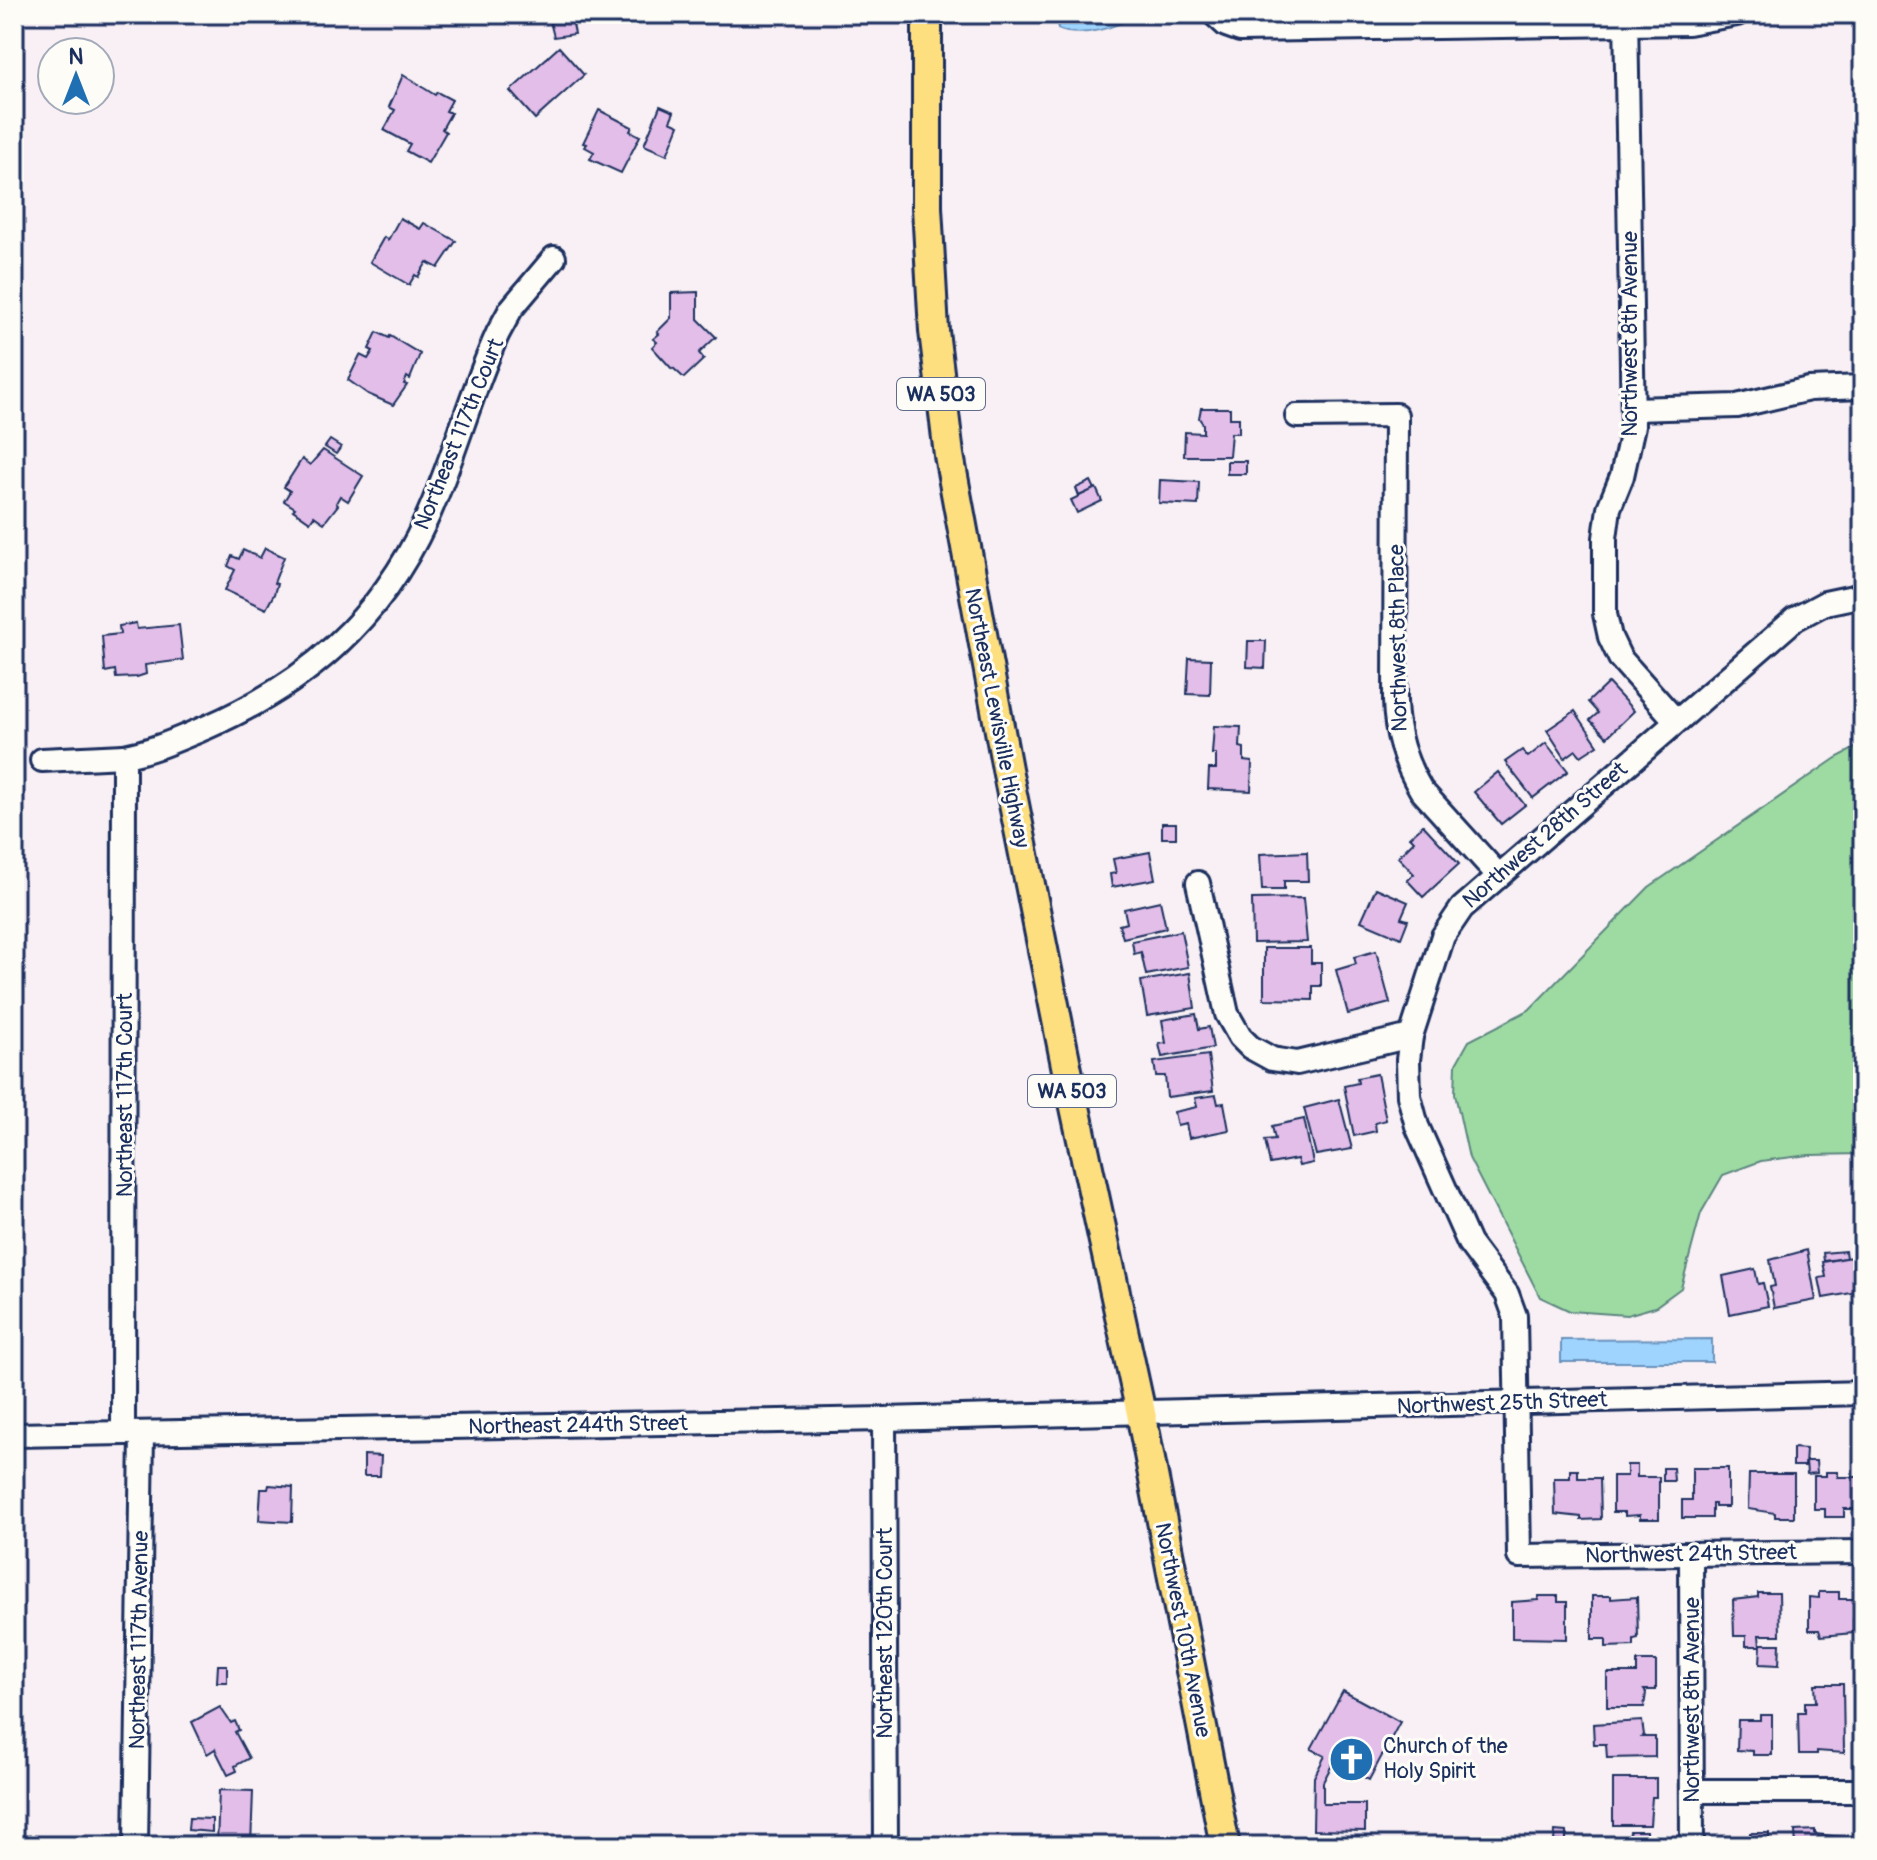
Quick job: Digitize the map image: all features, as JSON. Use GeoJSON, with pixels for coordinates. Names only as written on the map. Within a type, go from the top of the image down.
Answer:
{"type":"FeatureCollection","features":[{"type":"Feature","properties":{"kind":"main road","name":"Northeast Lewisville Highway"},"geometry":{"type":"LineString","coordinates":[[927,14],[927,207],[934,331],[949,455],[1019,829],[1141,1413]]}},
{"type":"Feature","properties":{"kind":"main road","name":"Northwest 10th Avenue"},"geometry":{"type":"LineString","coordinates":[[1141,1413],[1225,1846]]}},
{"type":"Feature","properties":{"kind":"street"},"geometry":{"type":"LineString","coordinates":[[1217,17],[1240,30],[1626,19],[1688,23],[1737,14]]}},
{"type":"Feature","properties":{"kind":"street","name":"Northwest 8th Avenue"},"geometry":{"type":"LineString","coordinates":[[1626,19],[1633,426],[1628,453],[1609,508],[1605,614],[1610,637],[1620,658],[1676,721]]}},
{"type":"Feature","properties":{"kind":"street","name":"Northeast 117th Court"},"geometry":{"type":"LineString","coordinates":[[42,760],[124,756],[178,740],[253,706],[325,656],[369,611],[399,571],[426,521],[498,333],[511,309],[554,258]]}},
{"type":"Feature","properties":{"kind":"street"},"geometry":{"type":"LineString","coordinates":[[1633,409],[1737,406],[1809,389],[1863,387]]}},
{"type":"Feature","properties":{"kind":"street","name":"Northwest 8th Place"},"geometry":{"type":"LineString","coordinates":[[1297,416],[1396,415],[1395,701],[1399,738],[1421,790],[1498,875]]}},
{"type":"Feature","properties":{"kind":"street","name":"Northwest 28th Street"},"geometry":{"type":"LineString","coordinates":[[1519,1556],[1516,1330],[1511,1303],[1502,1285],[1469,1243],[1417,1126],[1408,1080],[1411,1036],[1443,936],[1462,908],[1498,875],[1795,619],[1825,603],[1863,595]]}},
{"type":"Feature","properties":{"kind":"street","name":"Northeast 117th Court"},"geometry":{"type":"LineString","coordinates":[[124,756],[132,1433]]}},
{"type":"Feature","properties":{"kind":"street"},"geometry":{"type":"LineString","coordinates":[[1198,883],[1227,1014],[1240,1037],[1260,1054],[1284,1062],[1309,1062],[1411,1036]]}},
{"type":"Feature","properties":{"kind":"street","name":"Northwest 25th Street"},"geometry":{"type":"LineString","coordinates":[[1141,1413],[1863,1393]]}},
{"type":"Feature","properties":{"kind":"street","name":"Northeast 244th Street"},"geometry":{"type":"LineString","coordinates":[[14,1435],[1141,1413]]}},
{"type":"Feature","properties":{"kind":"street","name":"Northeast 120th Court"},"geometry":{"type":"LineString","coordinates":[[884,1419],[886,1846]]}},
{"type":"Feature","properties":{"kind":"street","name":"Northeast 117th Avenue"},"geometry":{"type":"LineString","coordinates":[[132,1433],[136,1846]]}},
{"type":"Feature","properties":{"kind":"street","name":"Northwest 24th Street"},"geometry":{"type":"LineString","coordinates":[[1519,1556],[1863,1552]]}},
{"type":"Feature","properties":{"kind":"street","name":"Northwest 8th Avenue"},"geometry":{"type":"LineString","coordinates":[[1691,1555],[1692,1846]]}},
{"type":"Feature","properties":{"kind":"street"},"geometry":{"type":"LineString","coordinates":[[1692,1791],[1863,1791]]}},
{"type":"Feature","properties":{"kind":"green space"},"geometry":{"type":"Polygon","coordinates":[[[1863,744],[1863,1154],[1809,1155],[1761,1161],[1723,1175],[1701,1213],[1681,1288],[1655,1307],[1627,1315],[1570,1311],[1540,1297],[1469,1158],[1455,1094],[1456,1064],[1469,1041],[1529,1010],[1649,887],[1836,758],[1863,744]]]}},
{"type":"Feature","properties":{"kind":"water"},"geometry":{"type":"Polygon","coordinates":[[[1056,14],[1138,14],[1110,27],[1077,33],[1058,29],[1056,14]]]}},
{"type":"Feature","properties":{"kind":"water"},"geometry":{"type":"Polygon","coordinates":[[[1712,1339],[1712,1362],[1561,1362],[1561,1340],[1712,1339]]]}},
{"type":"Feature","properties":{"kind":"building"},"geometry":{"type":"Polygon","coordinates":[[[548,14],[571,14],[575,34],[554,37],[548,14]]]}},
{"type":"Feature","properties":{"kind":"building"},"geometry":{"type":"Polygon","coordinates":[[[559,47],[584,75],[535,119],[510,91],[559,47]]]}},
{"type":"Feature","properties":{"kind":"building"},"geometry":{"type":"Polygon","coordinates":[[[403,75],[435,95],[437,92],[452,100],[446,111],[451,113],[442,129],[446,132],[428,163],[406,151],[410,144],[384,130],[395,110],[389,107],[403,75]]]}},
{"type":"Feature","properties":{"kind":"building"},"geometry":{"type":"Polygon","coordinates":[[[660,106],[674,112],[670,121],[679,125],[667,155],[644,145],[660,106]]]}},
{"type":"Feature","properties":{"kind":"building"},"geometry":{"type":"Polygon","coordinates":[[[599,110],[632,127],[630,131],[640,136],[621,173],[590,159],[594,152],[583,143],[599,110]]]}},
{"type":"Feature","properties":{"kind":"building"},"geometry":{"type":"Polygon","coordinates":[[[400,218],[420,229],[424,223],[456,241],[438,268],[427,262],[409,285],[370,262],[384,237],[388,240],[400,218]]]}},
{"type":"Feature","properties":{"kind":"building"},"geometry":{"type":"Polygon","coordinates":[[[698,292],[698,319],[716,337],[699,353],[704,359],[684,378],[652,347],[657,342],[653,339],[671,318],[671,293],[698,292]]]}},
{"type":"Feature","properties":{"kind":"building"},"geometry":{"type":"Polygon","coordinates":[[[377,332],[420,354],[410,379],[407,377],[404,384],[407,385],[393,405],[368,394],[348,380],[360,355],[368,359],[373,351],[369,349],[377,332]]]}},
{"type":"Feature","properties":{"kind":"building"},"geometry":{"type":"Polygon","coordinates":[[[1201,408],[1230,408],[1230,418],[1239,418],[1239,433],[1231,433],[1229,456],[1184,456],[1185,432],[1203,433],[1199,418],[1201,408]]]}},
{"type":"Feature","properties":{"kind":"building"},"geometry":{"type":"Polygon","coordinates":[[[330,440],[341,447],[336,454],[325,447],[330,440]]]}},
{"type":"Feature","properties":{"kind":"building"},"geometry":{"type":"Polygon","coordinates":[[[323,450],[363,476],[348,501],[340,496],[338,505],[324,523],[314,516],[310,522],[284,501],[290,491],[284,487],[302,459],[310,465],[323,450]]]}},
{"type":"Feature","properties":{"kind":"building"},"geometry":{"type":"Polygon","coordinates":[[[1227,461],[1246,461],[1246,474],[1227,474],[1227,461]]]}},
{"type":"Feature","properties":{"kind":"building"},"geometry":{"type":"Polygon","coordinates":[[[1160,480],[1199,482],[1198,505],[1159,503],[1160,480]]]}},
{"type":"Feature","properties":{"kind":"building"},"geometry":{"type":"Polygon","coordinates":[[[1091,481],[1095,489],[1079,496],[1076,488],[1091,481]]]}},
{"type":"Feature","properties":{"kind":"building"},"geometry":{"type":"Polygon","coordinates":[[[1096,488],[1102,501],[1077,513],[1071,500],[1096,488]]]}},
{"type":"Feature","properties":{"kind":"building"},"geometry":{"type":"Polygon","coordinates":[[[265,548],[284,557],[274,583],[277,584],[274,594],[266,609],[225,590],[235,570],[228,566],[232,556],[239,559],[243,550],[260,558],[265,548]]]}},
{"type":"Feature","properties":{"kind":"building"},"geometry":{"type":"Polygon","coordinates":[[[136,623],[137,629],[179,625],[183,660],[145,665],[146,674],[137,677],[116,678],[115,670],[105,672],[102,636],[120,634],[119,626],[136,623]]]}},
{"type":"Feature","properties":{"kind":"building"},"geometry":{"type":"Polygon","coordinates":[[[1248,641],[1266,641],[1265,668],[1247,667],[1248,641]]]}},
{"type":"Feature","properties":{"kind":"building"},"geometry":{"type":"Polygon","coordinates":[[[1189,658],[1211,659],[1210,695],[1187,694],[1189,658]]]}},
{"type":"Feature","properties":{"kind":"building"},"geometry":{"type":"Polygon","coordinates":[[[1608,683],[1634,711],[1607,737],[1590,720],[1598,713],[1588,702],[1608,683]]]}},
{"type":"Feature","properties":{"kind":"building"},"geometry":{"type":"Polygon","coordinates":[[[1575,711],[1598,745],[1581,756],[1576,750],[1565,758],[1547,730],[1575,711]]]}},
{"type":"Feature","properties":{"kind":"building"},"geometry":{"type":"Polygon","coordinates":[[[1214,726],[1241,727],[1240,747],[1244,748],[1244,761],[1252,762],[1251,791],[1208,789],[1209,769],[1216,769],[1216,754],[1212,754],[1214,726]]]}},
{"type":"Feature","properties":{"kind":"building"},"geometry":{"type":"Polygon","coordinates":[[[1546,743],[1568,771],[1533,798],[1505,762],[1522,750],[1528,757],[1546,743]]]}},
{"type":"Feature","properties":{"kind":"building"},"geometry":{"type":"Polygon","coordinates":[[[1498,772],[1525,805],[1501,824],[1474,792],[1498,772]]]}},
{"type":"Feature","properties":{"kind":"building"},"geometry":{"type":"Polygon","coordinates":[[[1162,823],[1176,823],[1176,838],[1162,838],[1162,823]]]}},
{"type":"Feature","properties":{"kind":"building"},"geometry":{"type":"Polygon","coordinates":[[[1423,825],[1459,864],[1423,897],[1407,880],[1414,874],[1398,857],[1414,841],[1410,837],[1423,825]]]}},
{"type":"Feature","properties":{"kind":"building"},"geometry":{"type":"Polygon","coordinates":[[[1150,852],[1155,879],[1112,887],[1110,874],[1116,873],[1113,859],[1150,852]]]}},
{"type":"Feature","properties":{"kind":"building"},"geometry":{"type":"Polygon","coordinates":[[[1307,852],[1308,881],[1284,881],[1284,890],[1262,890],[1260,854],[1307,852]]]}},
{"type":"Feature","properties":{"kind":"building"},"geometry":{"type":"Polygon","coordinates":[[[1376,888],[1408,902],[1401,918],[1408,920],[1401,938],[1361,921],[1376,888]]]}},
{"type":"Feature","properties":{"kind":"building"},"geometry":{"type":"Polygon","coordinates":[[[1303,898],[1307,942],[1253,943],[1252,899],[1303,898]]]}},
{"type":"Feature","properties":{"kind":"building"},"geometry":{"type":"Polygon","coordinates":[[[1160,901],[1166,928],[1123,938],[1119,925],[1127,923],[1124,909],[1160,901]]]}},
{"type":"Feature","properties":{"kind":"building"},"geometry":{"type":"Polygon","coordinates":[[[1181,931],[1188,967],[1146,975],[1141,952],[1134,954],[1132,941],[1181,931]]]}},
{"type":"Feature","properties":{"kind":"building"},"geometry":{"type":"Polygon","coordinates":[[[1264,948],[1311,948],[1311,963],[1321,963],[1321,986],[1313,986],[1313,1000],[1264,999],[1264,948]]]}},
{"type":"Feature","properties":{"kind":"building"},"geometry":{"type":"Polygon","coordinates":[[[1376,951],[1390,1003],[1348,1014],[1336,970],[1356,964],[1354,957],[1376,951]]]}},
{"type":"Feature","properties":{"kind":"building"},"geometry":{"type":"Polygon","coordinates":[[[1190,973],[1195,1008],[1147,1016],[1141,981],[1190,973]]]}},
{"type":"Feature","properties":{"kind":"building"},"geometry":{"type":"Polygon","coordinates":[[[1196,1014],[1199,1029],[1209,1027],[1213,1048],[1162,1057],[1159,1044],[1166,1043],[1162,1020],[1196,1014]]]}},
{"type":"Feature","properties":{"kind":"building"},"geometry":{"type":"Polygon","coordinates":[[[1208,1055],[1213,1091],[1167,1097],[1165,1076],[1156,1076],[1154,1062],[1208,1055]]]}},
{"type":"Feature","properties":{"kind":"building"},"geometry":{"type":"Polygon","coordinates":[[[1377,1074],[1386,1120],[1375,1123],[1376,1131],[1354,1136],[1344,1086],[1358,1083],[1357,1078],[1377,1074]]]}},
{"type":"Feature","properties":{"kind":"building"},"geometry":{"type":"Polygon","coordinates":[[[1216,1095],[1218,1104],[1224,1103],[1229,1130],[1189,1138],[1186,1124],[1177,1126],[1174,1112],[1197,1107],[1195,1098],[1216,1095]]]}},
{"type":"Feature","properties":{"kind":"building"},"geometry":{"type":"Polygon","coordinates":[[[1339,1099],[1352,1149],[1316,1155],[1304,1108],[1339,1099]]]}},
{"type":"Feature","properties":{"kind":"building"},"geometry":{"type":"Polygon","coordinates":[[[1304,1119],[1313,1163],[1299,1166],[1297,1159],[1270,1164],[1265,1140],[1275,1139],[1272,1126],[1304,1119]]]}},
{"type":"Feature","properties":{"kind":"building"},"geometry":{"type":"Polygon","coordinates":[[[1807,1250],[1816,1300],[1774,1308],[1770,1287],[1775,1286],[1770,1260],[1807,1250]]]}},
{"type":"Feature","properties":{"kind":"building"},"geometry":{"type":"Polygon","coordinates":[[[1845,1251],[1846,1258],[1824,1261],[1823,1253],[1845,1251]]]}},
{"type":"Feature","properties":{"kind":"building"},"geometry":{"type":"Polygon","coordinates":[[[1863,1255],[1863,1291],[1823,1298],[1819,1278],[1826,1277],[1823,1262],[1863,1255]]]}},
{"type":"Feature","properties":{"kind":"building"},"geometry":{"type":"Polygon","coordinates":[[[1755,1269],[1758,1284],[1763,1283],[1768,1306],[1730,1314],[1723,1276],[1755,1269]]]}},
{"type":"Feature","properties":{"kind":"building"},"geometry":{"type":"Polygon","coordinates":[[[1793,1448],[1806,1449],[1805,1466],[1793,1466],[1793,1448]]]}},
{"type":"Feature","properties":{"kind":"building"},"geometry":{"type":"Polygon","coordinates":[[[364,1455],[381,1456],[380,1476],[364,1476],[364,1455]]]}},
{"type":"Feature","properties":{"kind":"building"},"geometry":{"type":"Polygon","coordinates":[[[1806,1461],[1816,1461],[1817,1473],[1807,1474],[1806,1461]]]}},
{"type":"Feature","properties":{"kind":"building"},"geometry":{"type":"Polygon","coordinates":[[[1627,1465],[1637,1465],[1637,1477],[1659,1477],[1659,1519],[1640,1519],[1640,1515],[1625,1516],[1625,1512],[1613,1512],[1613,1476],[1627,1476],[1627,1465]]]}},
{"type":"Feature","properties":{"kind":"building"},"geometry":{"type":"Polygon","coordinates":[[[1663,1468],[1673,1468],[1674,1481],[1663,1481],[1663,1468]]]}},
{"type":"Feature","properties":{"kind":"building"},"geometry":{"type":"Polygon","coordinates":[[[1692,1468],[1728,1468],[1728,1507],[1712,1504],[1712,1518],[1682,1518],[1682,1500],[1692,1500],[1692,1468]]]}},
{"type":"Feature","properties":{"kind":"building"},"geometry":{"type":"Polygon","coordinates":[[[1570,1470],[1578,1470],[1578,1478],[1600,1478],[1601,1519],[1581,1520],[1581,1517],[1555,1514],[1554,1478],[1570,1478],[1570,1470]]]}},
{"type":"Feature","properties":{"kind":"building"},"geometry":{"type":"Polygon","coordinates":[[[1826,1472],[1838,1472],[1838,1477],[1859,1477],[1859,1509],[1844,1509],[1844,1517],[1825,1517],[1825,1509],[1814,1509],[1814,1476],[1826,1476],[1826,1472]]]}},
{"type":"Feature","properties":{"kind":"building"},"geometry":{"type":"Polygon","coordinates":[[[1749,1474],[1794,1474],[1794,1517],[1775,1517],[1775,1513],[1748,1509],[1749,1474]]]}},
{"type":"Feature","properties":{"kind":"building"},"geometry":{"type":"Polygon","coordinates":[[[269,1485],[293,1487],[292,1522],[259,1520],[261,1489],[268,1489],[269,1485]]]}},
{"type":"Feature","properties":{"kind":"building"},"geometry":{"type":"Polygon","coordinates":[[[1819,1592],[1839,1592],[1839,1599],[1859,1599],[1859,1619],[1853,1619],[1853,1633],[1821,1636],[1819,1630],[1809,1630],[1809,1597],[1819,1598],[1819,1592]]]}},
{"type":"Feature","properties":{"kind":"building"},"geometry":{"type":"Polygon","coordinates":[[[1758,1593],[1779,1593],[1780,1635],[1759,1635],[1760,1646],[1746,1646],[1746,1636],[1734,1636],[1733,1600],[1758,1597],[1758,1593]]]}},
{"type":"Feature","properties":{"kind":"building"},"geometry":{"type":"Polygon","coordinates":[[[1538,1596],[1558,1596],[1558,1602],[1567,1602],[1567,1639],[1512,1638],[1512,1602],[1538,1600],[1538,1596]]]}},
{"type":"Feature","properties":{"kind":"building"},"geometry":{"type":"Polygon","coordinates":[[[1592,1596],[1611,1596],[1611,1599],[1637,1597],[1638,1638],[1634,1639],[1634,1646],[1606,1647],[1606,1639],[1592,1639],[1592,1596]]]}},
{"type":"Feature","properties":{"kind":"building"},"geometry":{"type":"Polygon","coordinates":[[[1761,1644],[1780,1644],[1779,1665],[1760,1664],[1761,1644]]]}},
{"type":"Feature","properties":{"kind":"building"},"geometry":{"type":"Polygon","coordinates":[[[1637,1661],[1656,1661],[1656,1690],[1644,1690],[1644,1707],[1607,1707],[1607,1673],[1637,1673],[1637,1661]]]}},
{"type":"Feature","properties":{"kind":"building"},"geometry":{"type":"Polygon","coordinates":[[[218,1665],[227,1665],[227,1682],[217,1682],[218,1665]]]}},
{"type":"Feature","properties":{"kind":"building"},"geometry":{"type":"Polygon","coordinates":[[[1815,1684],[1843,1684],[1844,1753],[1817,1751],[1817,1754],[1799,1754],[1798,1712],[1805,1712],[1805,1702],[1816,1702],[1815,1684]]]}},
{"type":"Feature","properties":{"kind":"building","name":"Church of the Holy Spirit"},"geometry":{"type":"Polygon","coordinates":[[[1343,1691],[1400,1722],[1369,1780],[1334,1761],[1323,1782],[1323,1804],[1365,1804],[1365,1831],[1313,1830],[1314,1777],[1325,1756],[1311,1749],[1343,1691]]]}},
{"type":"Feature","properties":{"kind":"building"},"geometry":{"type":"Polygon","coordinates":[[[220,1707],[231,1723],[235,1721],[239,1730],[235,1732],[249,1758],[235,1766],[237,1771],[228,1775],[215,1749],[207,1754],[192,1722],[220,1707]]]}},
{"type":"Feature","properties":{"kind":"building"},"geometry":{"type":"Polygon","coordinates":[[[1760,1715],[1772,1715],[1772,1755],[1753,1755],[1753,1751],[1737,1750],[1738,1720],[1760,1720],[1760,1715]]]}},
{"type":"Feature","properties":{"kind":"building"},"geometry":{"type":"Polygon","coordinates":[[[1642,1721],[1642,1737],[1655,1737],[1655,1757],[1607,1758],[1606,1744],[1594,1744],[1593,1724],[1642,1721]]]}},
{"type":"Feature","properties":{"kind":"building"},"geometry":{"type":"Polygon","coordinates":[[[1613,1779],[1656,1779],[1650,1825],[1613,1825],[1613,1779]]]}},
{"type":"Feature","properties":{"kind":"building"},"geometry":{"type":"Polygon","coordinates":[[[219,1790],[253,1791],[251,1846],[217,1846],[219,1790]]]}},
{"type":"Feature","properties":{"kind":"building"},"geometry":{"type":"Polygon","coordinates":[[[189,1818],[212,1819],[212,1832],[188,1830],[189,1818]]]}},
{"type":"Feature","properties":{"kind":"building"},"geometry":{"type":"Polygon","coordinates":[[[1815,1830],[1815,1834],[1841,1837],[1841,1846],[1796,1846],[1795,1831],[1815,1830]]]}},
{"type":"Feature","properties":{"kind":"building"},"geometry":{"type":"Polygon","coordinates":[[[1555,1831],[1566,1832],[1566,1842],[1554,1841],[1555,1831]]]}},
{"type":"Feature","properties":{"kind":"building"},"geometry":{"type":"Polygon","coordinates":[[[1630,1831],[1646,1831],[1646,1841],[1629,1841],[1630,1831]]]}},
{"type":"Feature","properties":{"kind":"building"},"geometry":{"type":"Polygon","coordinates":[[[1750,1833],[1769,1833],[1769,1846],[1750,1846],[1750,1833]]]}},
{"type":"Feature","properties":{"kind":"building"},"geometry":{"type":"Polygon","coordinates":[[[1655,1842],[1655,1846],[1606,1846],[1606,1843],[1655,1842]]]}},
{"type":"Feature","properties":{"kind":"place","name":"Church of the Holy Spirit"},"geometry":{"type":"Point","coordinates":[1352,1759]}}]}
